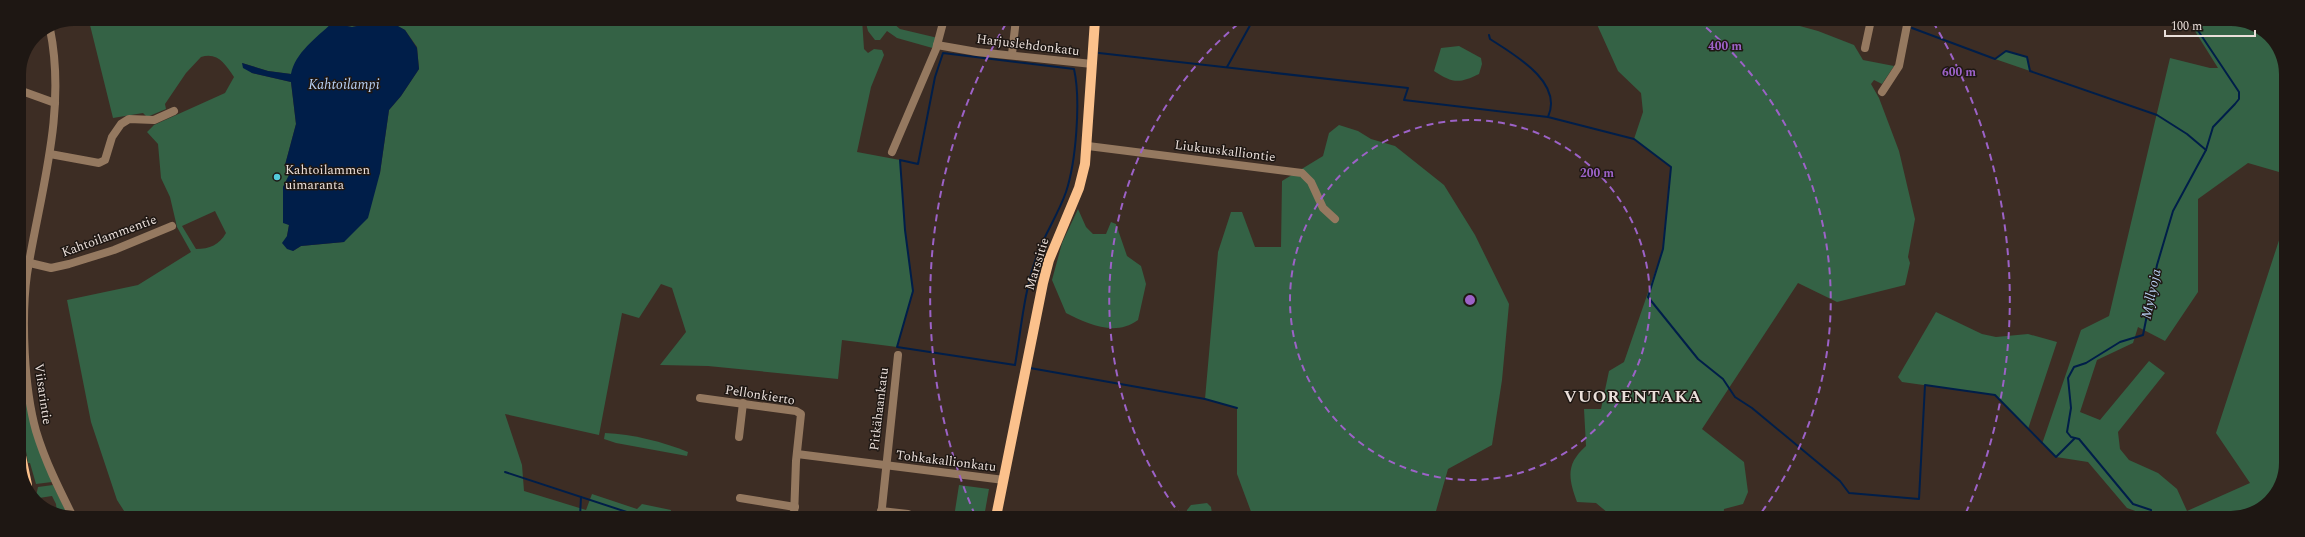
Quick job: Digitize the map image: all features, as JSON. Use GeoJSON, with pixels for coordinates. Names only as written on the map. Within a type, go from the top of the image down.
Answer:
{"type":"FeatureCollection","features":[{"type":"Feature","properties":{"kind":"main road","name":"Marssitie"},"geometry":{"type":"LineString","coordinates":[[997,511],[1043,283],[1050,260],[1079,188],[1088,146],[1095,26]]}},
{"type":"Feature","properties":{"kind":"street"},"geometry":{"type":"LineString","coordinates":[[892,152],[937,45],[942,26]]}},
{"type":"Feature","properties":{"kind":"street"},"geometry":{"type":"LineString","coordinates":[[1012,54],[1015,26]]}},
{"type":"Feature","properties":{"kind":"street"},"geometry":{"type":"LineString","coordinates":[[1865,48],[1870,26]]}},
{"type":"Feature","properties":{"kind":"street"},"geometry":{"type":"LineString","coordinates":[[1882,92],[1899,66],[1907,26]]}},
{"type":"Feature","properties":{"kind":"street","name":"Viisarintie"},"geometry":{"type":"LineString","coordinates":[[26,270],[30,263],[50,154],[55,104],[56,72],[51,33]]}},
{"type":"Feature","properties":{"kind":"street","name":"Harjuslehdonkatu"},"geometry":{"type":"LineString","coordinates":[[937,45],[977,52],[1012,54],[1092,64]]}},
{"type":"Feature","properties":{"kind":"street"},"geometry":{"type":"LineString","coordinates":[[26,93],[55,104]]}},
{"type":"Feature","properties":{"kind":"street"},"geometry":{"type":"LineString","coordinates":[[50,154],[99,163],[105,160],[112,137],[121,124],[129,119],[138,121],[154,120],[174,111]]}},
{"type":"Feature","properties":{"kind":"street","name":"Liukuuskalliontie"},"geometry":{"type":"LineString","coordinates":[[1088,146],[1302,173],[1311,182],[1324,208],[1335,219]]}},
{"type":"Feature","properties":{"kind":"street","name":"Kahtoilammentie"},"geometry":{"type":"LineString","coordinates":[[30,263],[51,268],[69,264],[114,250],[172,226]]}},
{"type":"Feature","properties":{"kind":"street","name":"Viisarintie"},"geometry":{"type":"LineString","coordinates":[[26,348],[27,369],[34,420],[48,463],[70,511]]}},
{"type":"Feature","properties":{"kind":"street","name":"Pitkähaankatu"},"geometry":{"type":"LineString","coordinates":[[885,466],[898,355]]}},
{"type":"Feature","properties":{"kind":"street","name":"Pellonkierto"},"geometry":{"type":"LineString","coordinates":[[700,398],[796,411],[801,414],[797,454]]}},
{"type":"Feature","properties":{"kind":"street"},"geometry":{"type":"LineString","coordinates":[[739,437],[743,403]]}},
{"type":"Feature","properties":{"kind":"street"},"geometry":{"type":"LineString","coordinates":[[795,511],[797,454]]}},
{"type":"Feature","properties":{"kind":"street","name":"Tohkakallionkatu"},"geometry":{"type":"LineString","coordinates":[[797,454],[1004,480]]}},
{"type":"Feature","properties":{"kind":"street","name":"Tohkakallionkatu"},"geometry":{"type":"LineString","coordinates":[[881,511],[885,466]]}},
{"type":"Feature","properties":{"kind":"street"},"geometry":{"type":"LineString","coordinates":[[740,498],[795,507]]}},
{"type":"Feature","properties":{"kind":"green space"},"geometry":{"type":"Polygon","coordinates":[[[90,26],[330,26],[291,74],[268,71],[242,63],[252,73],[291,82],[296,124],[285,165],[289,175],[283,187],[283,222],[289,225],[287,236],[293,251],[301,246],[344,242],[380,173],[389,110],[401,96],[419,69],[417,47],[405,30],[398,26],[862,26],[864,49],[868,53],[874,49],[882,50],[884,55],[871,87],[857,152],[900,160],[905,230],[913,291],[897,347],[842,340],[838,379],[708,366],[660,365],[686,332],[672,288],[661,284],[639,318],[622,313],[599,435],[505,414],[522,465],[524,491],[586,510],[592,494],[637,509],[642,504],[671,511],[124,511],[117,500],[91,422],[67,300],[138,285],[191,252],[177,227],[170,197],[161,178],[158,144],[147,132],[154,125],[225,93],[234,77],[224,64],[217,58],[212,56],[201,57],[186,73],[165,104],[166,109],[147,117],[143,113],[113,118],[90,26]],[[215,211],[182,226],[196,249],[214,246],[226,233],[215,211]]]}},
{"type":"Feature","properties":{"kind":"green space"},"geometry":{"type":"Polygon","coordinates":[[[867,26],[896,26],[900,29],[938,38],[936,49],[897,38],[887,31],[880,40],[875,40],[868,31],[867,26]]]}},
{"type":"Feature","properties":{"kind":"green space"},"geometry":{"type":"Polygon","coordinates":[[[1598,26],[1800,26],[1818,31],[1854,45],[1863,60],[1894,66],[1882,84],[1874,80],[1871,84],[1879,98],[1899,151],[1915,219],[1908,257],[1910,263],[1905,285],[1837,302],[1798,283],[1702,429],[1744,462],[1748,492],[1743,504],[1724,509],[1724,511],[1606,511],[1596,503],[1577,502],[1572,485],[1572,465],[1586,446],[1584,409],[1601,409],[1609,371],[1624,362],[1663,249],[1671,167],[1634,139],[1643,112],[1641,93],[1618,71],[1598,26]]]}},
{"type":"Feature","properties":{"kind":"green space"},"geometry":{"type":"Polygon","coordinates":[[[2192,26],[2240,27],[2255,32],[2271,48],[2279,71],[2279,172],[2248,163],[2198,199],[2198,292],[2165,341],[2138,327],[2133,343],[2097,360],[2080,412],[2100,420],[2149,361],[2165,373],[2118,432],[2120,449],[2129,460],[2158,473],[2177,489],[2187,511],[2135,511],[2127,508],[2088,462],[2056,457],[2042,444],[2081,330],[2109,316],[2170,58],[2210,68],[2218,68],[2192,26]]]}},
{"type":"Feature","properties":{"kind":"green space"},"geometry":{"type":"Polygon","coordinates":[[[1459,46],[1481,58],[1482,64],[1479,74],[1461,81],[1456,81],[1446,78],[1434,71],[1441,48],[1459,46]]]}},
{"type":"Feature","properties":{"kind":"green space"},"geometry":{"type":"Polygon","coordinates":[[[2006,51],[2027,57],[2030,71],[1995,59],[2006,51]]]}},
{"type":"Feature","properties":{"kind":"green space"},"geometry":{"type":"Polygon","coordinates":[[[1339,125],[1358,131],[1371,139],[1395,146],[1444,185],[1475,235],[1509,304],[1502,380],[1492,445],[1448,469],[1436,511],[1251,511],[1237,474],[1237,408],[1205,399],[1218,252],[1231,212],[1242,212],[1255,247],[1281,247],[1282,181],[1323,156],[1329,133],[1339,125]]]}},
{"type":"Feature","properties":{"kind":"green space"},"geometry":{"type":"Polygon","coordinates":[[[1078,209],[1086,227],[1093,234],[1106,234],[1111,222],[1116,224],[1127,256],[1141,266],[1146,284],[1138,320],[1129,325],[1120,328],[1102,327],[1092,325],[1066,313],[1052,280],[1062,243],[1078,209]]]}},
{"type":"Feature","properties":{"kind":"green space"},"geometry":{"type":"Polygon","coordinates":[[[2279,240],[2279,462],[2278,472],[2273,487],[2257,503],[2240,510],[2187,511],[2250,483],[2216,433],[2279,240]]]}},
{"type":"Feature","properties":{"kind":"green space"},"geometry":{"type":"Polygon","coordinates":[[[1936,312],[1982,334],[1996,337],[2028,334],[2057,342],[2028,429],[1995,395],[1902,382],[1898,377],[1936,312]]]}},
{"type":"Feature","properties":{"kind":"green space"},"geometry":{"type":"Polygon","coordinates":[[[26,386],[52,482],[36,484],[30,463],[28,463],[26,451],[26,386]]]}},
{"type":"Feature","properties":{"kind":"green space"},"geometry":{"type":"Polygon","coordinates":[[[605,433],[626,435],[658,442],[688,452],[687,456],[616,443],[604,439],[605,433]]]}},
{"type":"Feature","properties":{"kind":"green space"},"geometry":{"type":"Polygon","coordinates":[[[53,485],[66,510],[56,507],[52,496],[42,498],[37,493],[38,487],[53,485]]]}},
{"type":"Feature","properties":{"kind":"green space"},"geometry":{"type":"Polygon","coordinates":[[[959,485],[989,489],[985,511],[955,511],[959,485]]]}},
{"type":"Feature","properties":{"kind":"green space"},"geometry":{"type":"Polygon","coordinates":[[[1207,503],[1211,507],[1212,511],[1187,511],[1191,505],[1207,503]]]}},
{"type":"Feature","properties":{"kind":"water","name":"Kahtoilampi"},"geometry":{"type":"Polygon","coordinates":[[[329,26],[398,26],[405,30],[417,48],[419,69],[401,96],[389,110],[380,173],[368,218],[344,242],[301,246],[293,251],[287,249],[282,243],[287,236],[289,225],[283,223],[283,187],[289,175],[285,165],[296,124],[291,82],[252,73],[243,68],[242,63],[268,71],[291,74],[297,59],[307,46],[329,26]]]}},
{"type":"Feature","properties":{"kind":"waterway"},"geometry":{"type":"LineString","coordinates":[[1227,67],[1250,26]]}},
{"type":"Feature","properties":{"kind":"waterway","name":"Myllyoja"},"geometry":{"type":"LineString","coordinates":[[2151,511],[2133,504],[2079,439],[2071,437],[2067,432],[2071,408],[2068,378],[2074,367],[2086,363],[2120,342],[2143,335],[2157,265],[2173,211],[2206,150],[2213,127],[2239,99],[2239,92],[2195,26]]}},
{"type":"Feature","properties":{"kind":"waterway"},"geometry":{"type":"LineString","coordinates":[[1912,28],[1995,59],[2006,51],[2027,57],[2030,71],[2157,115],[2187,134],[2206,150]]}},
{"type":"Feature","properties":{"kind":"waterway"},"geometry":{"type":"LineString","coordinates":[[1489,35],[1490,39],[1534,70],[1543,81],[1549,92],[1551,104],[1548,117],[1634,139],[1671,167],[1663,249],[1648,297],[1698,359],[1723,379],[1735,397],[1752,408],[1840,481],[1849,493],[1919,499],[1925,385],[1995,395],[2056,457],[2075,438]]}},
{"type":"Feature","properties":{"kind":"waterway"},"geometry":{"type":"LineString","coordinates":[[943,53],[1074,69],[1077,114],[1075,148],[1070,179],[1063,200],[1039,250],[1032,271],[1015,365],[897,347],[913,291],[905,230],[900,160],[918,164],[935,77],[943,53]]}},
{"type":"Feature","properties":{"kind":"waterway"},"geometry":{"type":"LineString","coordinates":[[1099,53],[1408,88],[1404,100],[1548,117]]}},
{"type":"Feature","properties":{"kind":"waterway"},"geometry":{"type":"LineString","coordinates":[[1030,368],[1205,399],[1237,408]]}},
{"type":"Feature","properties":{"kind":"waterway"},"geometry":{"type":"LineString","coordinates":[[505,472],[624,511]]}},
{"type":"Feature","properties":{"kind":"waterway"},"geometry":{"type":"LineString","coordinates":[[580,511],[581,497]]}},
{"type":"Feature","properties":{"kind":"place","name":"Kahtoilammen uimaranta"},"geometry":{"type":"Point","coordinates":[277,177]}},
{"type":"Feature","properties":{"kind":"district","name":"VUORENTAKA"},"geometry":{"type":"Point","coordinates":[1633,397]}}]}
